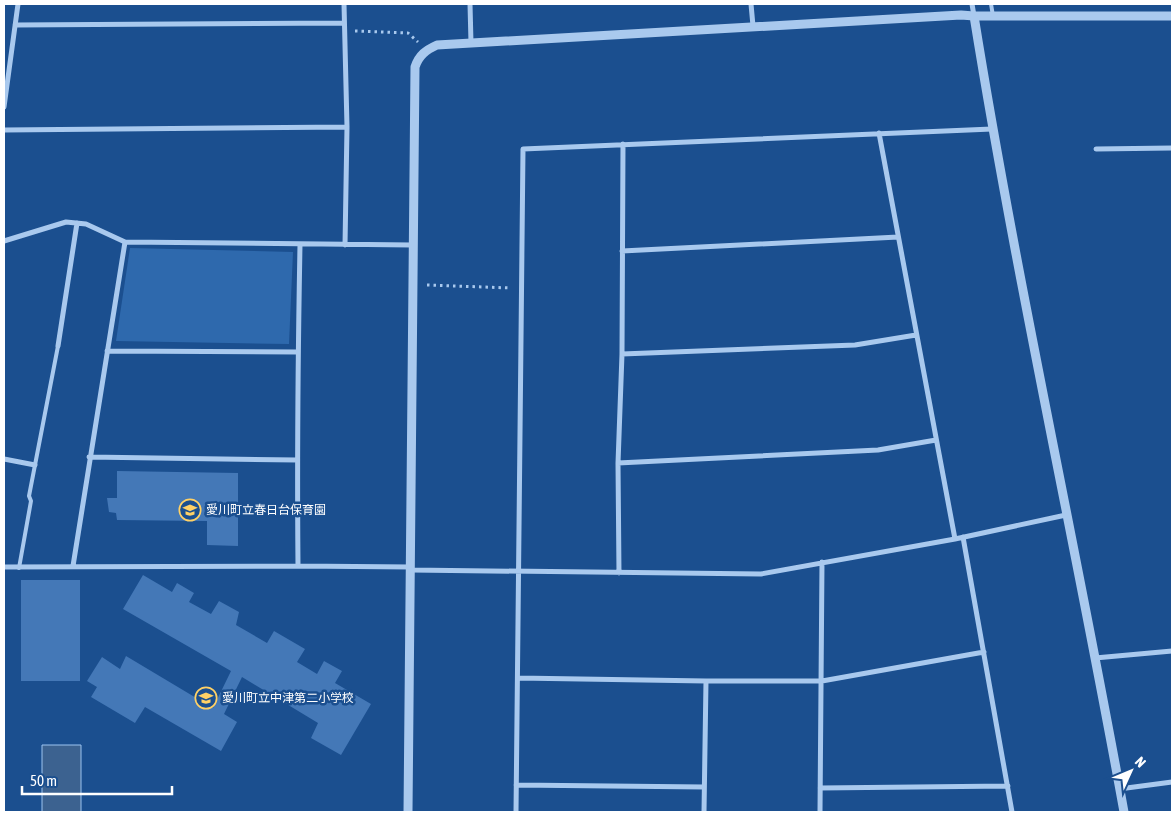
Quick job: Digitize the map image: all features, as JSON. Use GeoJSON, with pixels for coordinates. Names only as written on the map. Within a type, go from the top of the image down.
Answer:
{"type":"FeatureCollection","features":[{"type":"Feature","properties":{"kind":"street"},"geometry":{"type":"LineString","coordinates":[[4,107],[18,4]]}},
{"type":"Feature","properties":{"kind":"street"},"geometry":{"type":"LineString","coordinates":[[344,4],[345,245]]}},
{"type":"Feature","properties":{"kind":"street"},"geometry":{"type":"LineString","coordinates":[[470,4],[471,42]]}},
{"type":"Feature","properties":{"kind":"street"},"geometry":{"type":"LineString","coordinates":[[751,4],[753,26]]}},
{"type":"Feature","properties":{"kind":"street"},"geometry":{"type":"LineString","coordinates":[[972,4],[992,129],[1066,515],[1096,658],[1124,812]]}},
{"type":"Feature","properties":{"kind":"street"},"geometry":{"type":"LineString","coordinates":[[408,812],[412,245],[415,67],[418,58],[426,50],[437,45],[753,26],[961,15],[1172,16]]}},
{"type":"Feature","properties":{"kind":"street"},"geometry":{"type":"LineString","coordinates":[[16,26],[344,23]]}},
{"type":"Feature","properties":{"kind":"street"},"geometry":{"type":"LineString","coordinates":[[4,44],[11,45]]}},
{"type":"Feature","properties":{"kind":"street"},"geometry":{"type":"LineString","coordinates":[[4,130],[346,128]]}},
{"type":"Feature","properties":{"kind":"street"},"geometry":{"type":"LineString","coordinates":[[516,812],[523,149],[992,129]]}},
{"type":"Feature","properties":{"kind":"street"},"geometry":{"type":"LineString","coordinates":[[879,133],[954,539]]}},
{"type":"Feature","properties":{"kind":"street"},"geometry":{"type":"LineString","coordinates":[[619,573],[618,463],[622,354],[623,144]]}},
{"type":"Feature","properties":{"kind":"street"},"geometry":{"type":"LineString","coordinates":[[1096,149],[1172,148]]}},
{"type":"Feature","properties":{"kind":"street"},"geometry":{"type":"LineString","coordinates":[[4,241],[66,222],[77,222],[86,224],[125,242],[412,245]]}},
{"type":"Feature","properties":{"kind":"street"},"geometry":{"type":"LineString","coordinates":[[58,346],[77,222]]}},
{"type":"Feature","properties":{"kind":"street"},"geometry":{"type":"LineString","coordinates":[[622,251],[898,236]]}},
{"type":"Feature","properties":{"kind":"street"},"geometry":{"type":"LineString","coordinates":[[73,566],[125,242]]}},
{"type":"Feature","properties":{"kind":"street"},"geometry":{"type":"LineString","coordinates":[[298,566],[297,460],[300,372],[298,352],[300,245]]}},
{"type":"Feature","properties":{"kind":"street"},"geometry":{"type":"LineString","coordinates":[[622,354],[855,346],[916,335]]}},
{"type":"Feature","properties":{"kind":"street"},"geometry":{"type":"LineString","coordinates":[[107,351],[298,352]]}},
{"type":"Feature","properties":{"kind":"street"},"geometry":{"type":"LineString","coordinates":[[618,463],[878,450],[936,440]]}},
{"type":"Feature","properties":{"kind":"street"},"geometry":{"type":"LineString","coordinates":[[89,457],[297,460]]}},
{"type":"Feature","properties":{"kind":"street"},"geometry":{"type":"LineString","coordinates":[[4,459],[35,465]]}},
{"type":"Feature","properties":{"kind":"street"},"geometry":{"type":"LineString","coordinates":[[4,567],[298,566],[518,572],[761,574],[954,539],[1066,515]]}},
{"type":"Feature","properties":{"kind":"street"},"geometry":{"type":"LineString","coordinates":[[963,537],[1012,812]]}},
{"type":"Feature","properties":{"kind":"street"},"geometry":{"type":"LineString","coordinates":[[820,812],[822,562]]}},
{"type":"Feature","properties":{"kind":"street"},"geometry":{"type":"LineString","coordinates":[[1096,658],[1172,651]]}},
{"type":"Feature","properties":{"kind":"street"},"geometry":{"type":"LineString","coordinates":[[518,678],[822,681],[984,652]]}},
{"type":"Feature","properties":{"kind":"street"},"geometry":{"type":"LineString","coordinates":[[704,812],[706,681]]}},
{"type":"Feature","properties":{"kind":"street"},"geometry":{"type":"LineString","coordinates":[[1119,789],[1172,782]]}},
{"type":"Feature","properties":{"kind":"street"},"geometry":{"type":"LineString","coordinates":[[516,784],[704,787]]}},
{"type":"Feature","properties":{"kind":"street"},"geometry":{"type":"LineString","coordinates":[[820,788],[1008,786]]}},
{"type":"Feature","properties":{"kind":"lane"},"geometry":{"type":"LineString","coordinates":[[991,4],[993,16]]}},
{"type":"Feature","properties":{"kind":"lane"},"geometry":{"type":"LineString","coordinates":[[19,568],[31,501],[29,496],[58,346]]}},
{"type":"Feature","properties":{"kind":"path"},"geometry":{"type":"LineString","coordinates":[[344,30],[408,33],[426,50]]}},
{"type":"Feature","properties":{"kind":"path"},"geometry":{"type":"LineString","coordinates":[[412,285],[521,288]]}},
{"type":"Feature","properties":{"kind":"shaded area"},"geometry":{"type":"Polygon","coordinates":[[[130,248],[293,252],[289,344],[116,341],[130,248]]]}},
{"type":"Feature","properties":{"kind":"shaded area"},"geometry":{"type":"Polygon","coordinates":[[[42,745],[81,745],[81,812],[42,812],[42,745]]]}},
{"type":"Feature","properties":{"kind":"building"},"geometry":{"type":"Polygon","coordinates":[[[117,471],[238,473],[238,546],[207,545],[207,521],[117,520],[116,513],[109,512],[107,498],[117,498],[117,471]]]}},
{"type":"Feature","properties":{"kind":"building"},"geometry":{"type":"Polygon","coordinates":[[[143,575],[172,592],[177,583],[194,593],[189,602],[211,614],[219,601],[239,612],[236,625],[267,643],[274,631],[305,649],[297,662],[317,674],[324,661],[342,671],[335,683],[371,704],[341,755],[311,738],[318,723],[242,677],[224,714],[237,722],[221,751],[145,707],[135,723],[91,697],[97,687],[87,681],[102,657],[120,669],[126,656],[213,708],[231,671],[123,609],[143,575]]]}},
{"type":"Feature","properties":{"kind":"building"},"geometry":{"type":"Polygon","coordinates":[[[21,580],[80,580],[80,681],[21,681],[21,580]]]}},
{"type":"Feature","properties":{"kind":"place","name":"愛川町立春日台保育園"},"geometry":{"type":"Point","coordinates":[190,510]}},
{"type":"Feature","properties":{"kind":"place","name":"愛川町立中津第二小学校"},"geometry":{"type":"Point","coordinates":[206,698]}}]}
